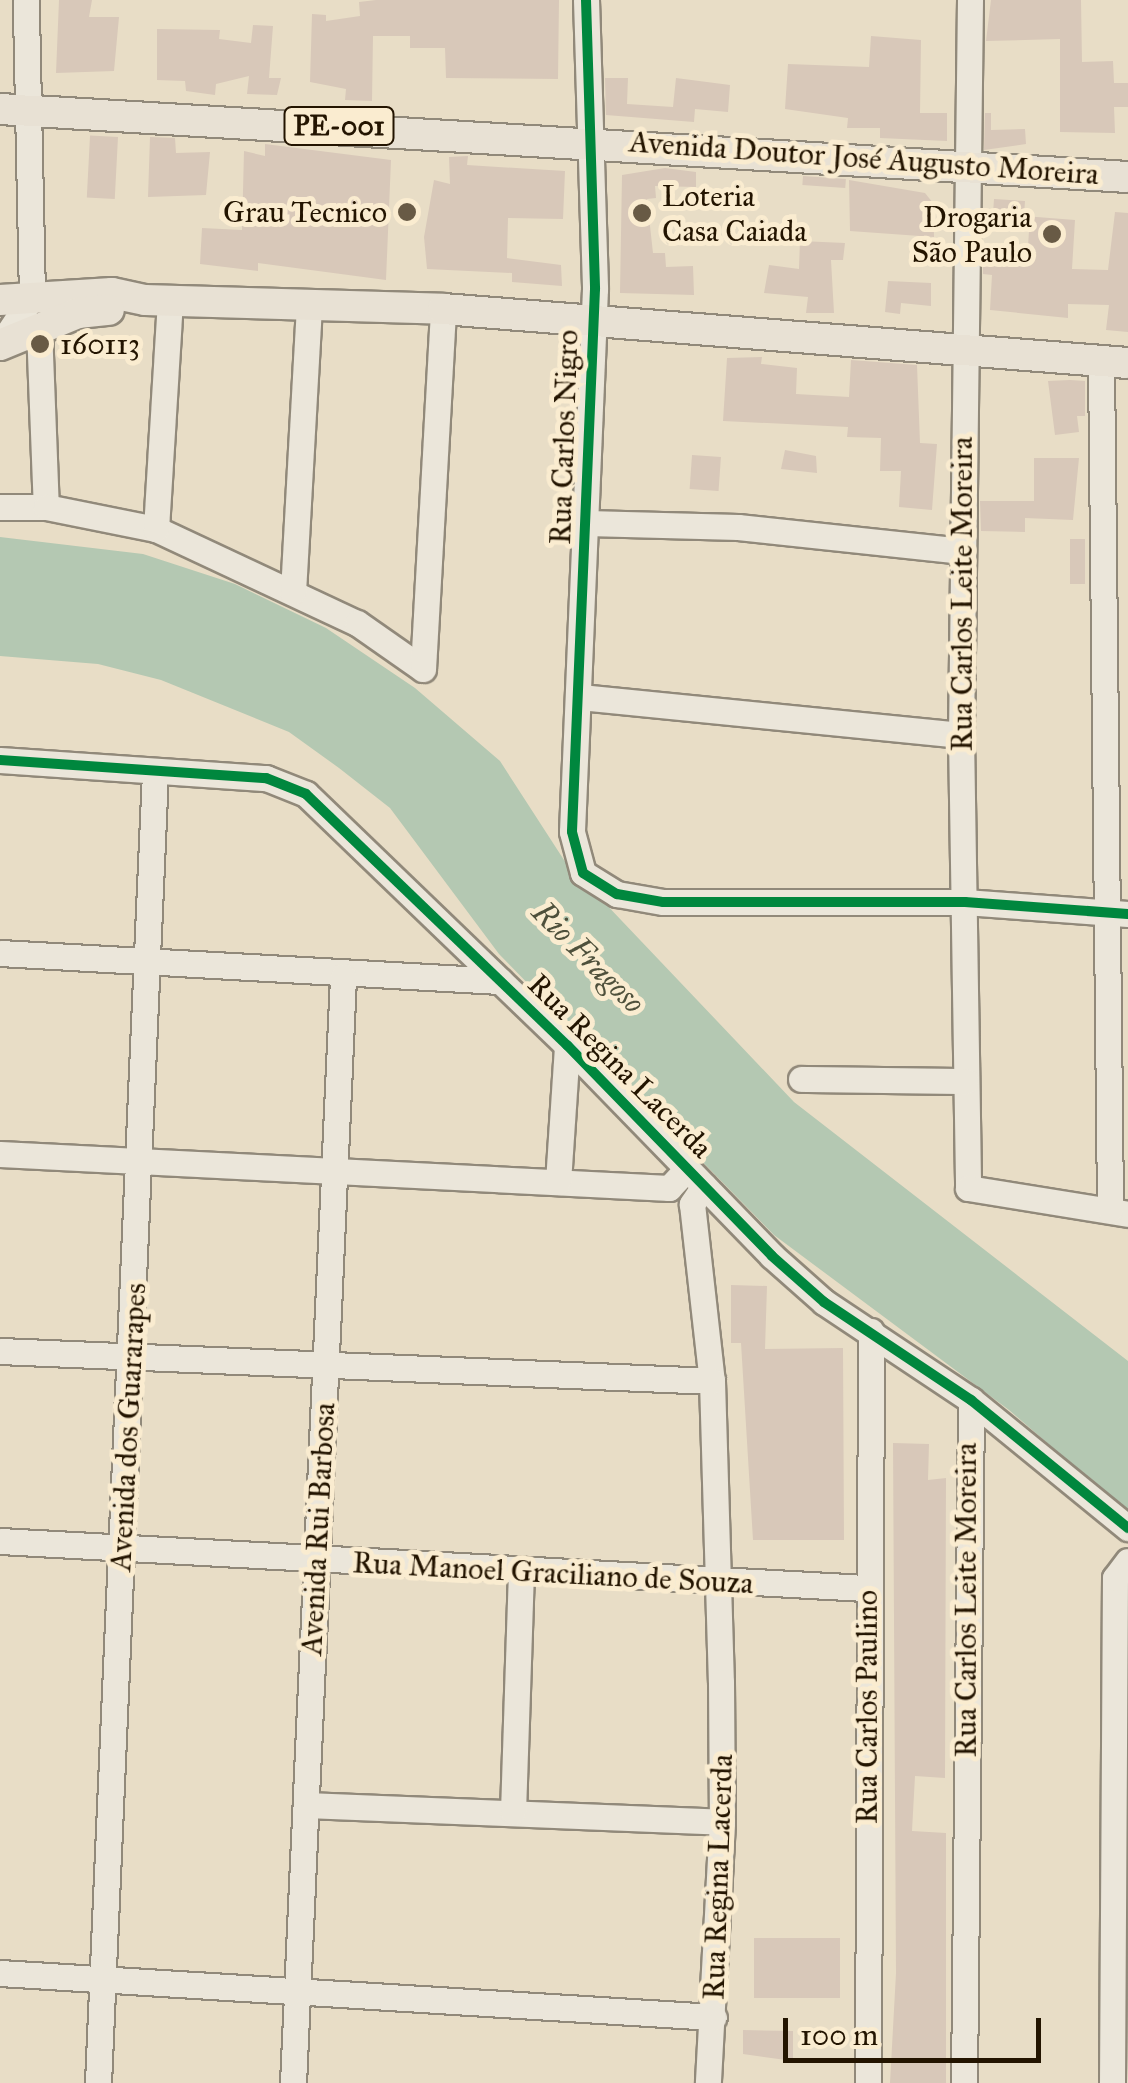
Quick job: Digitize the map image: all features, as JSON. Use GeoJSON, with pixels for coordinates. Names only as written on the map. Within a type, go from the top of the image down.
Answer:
{"type":"FeatureCollection","features":[{"type":"Feature","properties":{"kind":"main road","name":"Avenida Doutor José Augusto Moreira"},"geometry":{"type":"LineString","coordinates":[[13,109],[589,140],[1128,176]]}},
{"type":"Feature","properties":{"kind":"main road"},"geometry":{"type":"LineString","coordinates":[[0,300],[112,293],[157,300],[443,309],[1115,362]]}},
{"type":"Feature","properties":{"kind":"main road"},"geometry":{"type":"LineString","coordinates":[[0,345],[39,328],[157,300]]}},
{"type":"Feature","properties":{"kind":"street"},"geometry":{"type":"LineString","coordinates":[[0,345],[32,297],[13,109],[26,0]]}},
{"type":"Feature","properties":{"kind":"street","name":"Rua Carlos Nigro"},"geometry":{"type":"LineString","coordinates":[[586,0],[593,322],[572,832],[583,872],[617,894],[663,902],[965,902]]}},
{"type":"Feature","properties":{"kind":"street","name":"Rua Carlos Leite Moreira"},"geometry":{"type":"LineString","coordinates":[[970,0],[964,166],[961,735],[968,1188],[1119,1212]]}},
{"type":"Feature","properties":{"kind":"street"},"geometry":{"type":"LineString","coordinates":[[156,530],[157,300]]}},
{"type":"Feature","properties":{"kind":"street"},"geometry":{"type":"LineString","coordinates":[[293,592],[309,303]]}},
{"type":"Feature","properties":{"kind":"street"},"geometry":{"type":"LineString","coordinates":[[0,507],[46,507],[156,530],[357,623],[423,669],[443,309]]}},
{"type":"Feature","properties":{"kind":"street"},"geometry":{"type":"LineString","coordinates":[[39,328],[46,507]]}},
{"type":"Feature","properties":{"kind":"street"},"geometry":{"type":"LineString","coordinates":[[1115,362],[1119,1212]]}},
{"type":"Feature","properties":{"kind":"street"},"geometry":{"type":"LineString","coordinates":[[587,523],[738,527],[963,551]]}},
{"type":"Feature","properties":{"kind":"street"},"geometry":{"type":"LineString","coordinates":[[580,696],[961,735]]}},
{"type":"Feature","properties":{"kind":"street","name":"Rua Regina Lacerda"},"geometry":{"type":"LineString","coordinates":[[0,760],[266,778],[306,794],[567,1045],[696,1177],[692,1204],[712,1381],[720,1580],[722,1822],[708,2083]]}},
{"type":"Feature","properties":{"kind":"street","name":"Avenida dos Guararapes"},"geometry":{"type":"LineString","coordinates":[[98,2083],[155,771]]}},
{"type":"Feature","properties":{"kind":"street"},"geometry":{"type":"LineString","coordinates":[[965,902],[1117,913]]}},
{"type":"Feature","properties":{"kind":"street"},"geometry":{"type":"LineString","coordinates":[[0,953],[146,957],[343,976],[500,981]]}},
{"type":"Feature","properties":{"kind":"street","name":"Avenida Rui Barbosa"},"geometry":{"type":"LineString","coordinates":[[293,2083],[343,976]]}},
{"type":"Feature","properties":{"kind":"street"},"geometry":{"type":"LineString","coordinates":[[558,1182],[567,1045]]}},
{"type":"Feature","properties":{"kind":"street"},"geometry":{"type":"LineString","coordinates":[[801,1079],[966,1081]]}},
{"type":"Feature","properties":{"kind":"street"},"geometry":{"type":"LineString","coordinates":[[0,1154],[670,1188],[696,1177]]}},
{"type":"Feature","properties":{"kind":"street","name":"Rua Carlos Leite Moreira"},"geometry":{"type":"LineString","coordinates":[[696,1177],[824,1302],[971,1400],[964,2083]]}},
{"type":"Feature","properties":{"kind":"street","name":"Rua Carlos Paulino"},"geometry":{"type":"LineString","coordinates":[[868,2083],[866,1588],[872,1331]]}},
{"type":"Feature","properties":{"kind":"street"},"geometry":{"type":"LineString","coordinates":[[0,1351],[325,1370],[712,1381]]}},
{"type":"Feature","properties":{"kind":"street"},"geometry":{"type":"LineString","coordinates":[[971,1400],[1128,1528]]}},
{"type":"Feature","properties":{"kind":"street","name":"Rua Manoel Graciliano de Souza"},"geometry":{"type":"LineString","coordinates":[[0,1540],[316,1562],[866,1588]]}},
{"type":"Feature","properties":{"kind":"street"},"geometry":{"type":"LineString","coordinates":[[1112,2083],[1122,1760],[1115,1578],[1128,1561]]}},
{"type":"Feature","properties":{"kind":"street"},"geometry":{"type":"LineString","coordinates":[[514,1812],[521,1569]]}},
{"type":"Feature","properties":{"kind":"street"},"geometry":{"type":"LineString","coordinates":[[306,1805],[722,1822]]}},
{"type":"Feature","properties":{"kind":"street"},"geometry":{"type":"LineString","coordinates":[[0,1973],[714,2017]]}},
{"type":"Feature","properties":{"kind":"water","name":"Rio Fragoso"},"geometry":{"type":"Polygon","coordinates":[[[0,537],[143,554],[235,584],[326,628],[415,688],[500,761],[564,860],[794,1102],[1128,1361],[1128,1513],[1009,1410],[774,1235],[499,954],[390,808],[339,768],[289,732],[161,680],[98,664],[0,656],[0,537]]]}},
{"type":"Feature","properties":{"kind":"building"},"geometry":{"type":"Polygon","coordinates":[[[59,0],[92,0],[89,17],[119,17],[114,71],[56,73],[59,0]]]}},
{"type":"Feature","properties":{"kind":"building"},"geometry":{"type":"Polygon","coordinates":[[[559,0],[558,79],[446,78],[445,48],[410,48],[410,36],[373,36],[372,101],[345,100],[346,89],[310,82],[312,14],[326,15],[326,21],[360,16],[359,2],[559,0]]]}},
{"type":"Feature","properties":{"kind":"building"},"geometry":{"type":"Polygon","coordinates":[[[991,0],[1081,0],[1082,62],[1113,61],[1114,83],[1128,83],[1128,107],[1114,107],[1115,133],[1060,132],[1060,39],[986,41],[991,0]]]}},
{"type":"Feature","properties":{"kind":"building"},"geometry":{"type":"Polygon","coordinates":[[[253,25],[273,26],[269,78],[281,78],[277,95],[247,94],[249,76],[216,84],[215,95],[186,91],[185,81],[157,80],[157,29],[220,30],[219,39],[251,43],[253,25]]]}},
{"type":"Feature","properties":{"kind":"building"},"geometry":{"type":"Polygon","coordinates":[[[871,36],[921,40],[920,113],[947,113],[947,141],[880,138],[880,128],[847,128],[848,118],[785,109],[788,64],[869,67],[871,36]]]}},
{"type":"Feature","properties":{"kind":"building"},"geometry":{"type":"Polygon","coordinates":[[[605,78],[628,78],[627,104],[673,107],[676,78],[730,85],[728,112],[695,109],[694,122],[606,115],[605,78]]]}},
{"type":"Feature","properties":{"kind":"building"},"geometry":{"type":"Polygon","coordinates":[[[985,113],[991,113],[991,130],[1025,129],[1026,144],[984,150],[985,113]]]}},
{"type":"Feature","properties":{"kind":"building"},"geometry":{"type":"Polygon","coordinates":[[[90,136],[118,137],[115,199],[87,197],[90,136]]]}},
{"type":"Feature","properties":{"kind":"building"},"geometry":{"type":"Polygon","coordinates":[[[150,137],[175,138],[176,153],[210,152],[206,195],[148,197],[150,137]]]}},
{"type":"Feature","properties":{"kind":"building"},"geometry":{"type":"Polygon","coordinates":[[[265,144],[391,160],[386,280],[258,263],[258,271],[200,264],[202,228],[242,230],[244,151],[265,156],[265,144]]]}},
{"type":"Feature","properties":{"kind":"building"},"geometry":{"type":"Polygon","coordinates":[[[468,156],[467,165],[565,171],[563,219],[508,218],[507,258],[561,265],[562,286],[512,282],[512,273],[427,269],[424,237],[434,180],[450,184],[449,157],[468,156]]]}},
{"type":"Feature","properties":{"kind":"building"},"geometry":{"type":"Polygon","coordinates":[[[665,168],[696,172],[696,187],[655,186],[656,198],[647,199],[653,253],[665,253],[666,267],[693,266],[694,295],[620,293],[622,175],[665,168]]]}},
{"type":"Feature","properties":{"kind":"building"},"geometry":{"type":"Polygon","coordinates":[[[803,176],[846,179],[845,188],[802,185],[803,176]]]}},
{"type":"Feature","properties":{"kind":"building"},"geometry":{"type":"Polygon","coordinates":[[[849,180],[925,193],[933,203],[934,237],[850,231],[849,180]]]}},
{"type":"Feature","properties":{"kind":"building"},"geometry":{"type":"Polygon","coordinates":[[[994,199],[1025,201],[1024,216],[1075,220],[1072,269],[1108,270],[1115,212],[1128,213],[1128,332],[1106,330],[1109,305],[1068,304],[1068,318],[990,310],[992,275],[983,274],[983,258],[1027,262],[1029,231],[992,228],[994,199]]]}},
{"type":"Feature","properties":{"kind":"building"},"geometry":{"type":"Polygon","coordinates":[[[800,241],[845,243],[843,260],[831,260],[834,313],[806,313],[808,297],[764,293],[769,265],[799,269],[800,241]]]}},
{"type":"Feature","properties":{"kind":"building"},"geometry":{"type":"Polygon","coordinates":[[[888,281],[931,283],[931,306],[901,303],[900,314],[885,312],[888,281]]]}},
{"type":"Feature","properties":{"kind":"building"},"geometry":{"type":"Polygon","coordinates":[[[762,357],[761,364],[797,368],[796,394],[849,397],[851,360],[917,365],[920,443],[937,444],[932,510],[899,507],[901,471],[880,471],[881,438],[847,437],[848,427],[723,421],[727,358],[762,357]]]}},
{"type":"Feature","properties":{"kind":"building"},"geometry":{"type":"Polygon","coordinates":[[[1048,381],[1085,381],[1085,416],[1077,416],[1079,432],[1055,435],[1048,381]]]}},
{"type":"Feature","properties":{"kind":"building"},"geometry":{"type":"Polygon","coordinates":[[[785,450],[816,456],[817,473],[781,469],[785,450]]]}},
{"type":"Feature","properties":{"kind":"building"},"geometry":{"type":"Polygon","coordinates":[[[692,455],[721,457],[719,491],[690,489],[692,455]]]}},
{"type":"Feature","properties":{"kind":"building"},"geometry":{"type":"Polygon","coordinates":[[[1034,458],[1079,458],[1073,520],[1025,518],[1025,532],[981,531],[980,501],[1034,501],[1034,458]]]}},
{"type":"Feature","properties":{"kind":"building"},"geometry":{"type":"Polygon","coordinates":[[[1070,539],[1085,539],[1085,584],[1070,584],[1070,539]]]}},
{"type":"Feature","properties":{"kind":"building"},"geometry":{"type":"Polygon","coordinates":[[[731,1285],[767,1286],[765,1349],[843,1348],[844,1540],[753,1540],[741,1343],[731,1343],[731,1285]]]}},
{"type":"Feature","properties":{"kind":"building"},"geometry":{"type":"Polygon","coordinates":[[[893,1443],[929,1444],[928,1480],[946,1478],[945,1778],[915,1776],[912,1831],[946,1833],[946,2083],[890,2083],[896,1973],[893,1443]]]}},
{"type":"Feature","properties":{"kind":"building"},"geometry":{"type":"Polygon","coordinates":[[[754,1938],[840,1938],[840,1998],[754,1998],[754,1938]]]}},
{"type":"Feature","properties":{"kind":"building"},"geometry":{"type":"Polygon","coordinates":[[[743,2030],[793,2031],[793,2061],[743,2054],[743,2030]]]}},
{"type":"Feature","properties":{"kind":"cycle path"},"geometry":{"type":"LineString","coordinates":[[586,0],[595,289],[572,832],[583,873],[617,894],[663,902],[965,902],[1128,914]]}},
{"type":"Feature","properties":{"kind":"cycle path"},"geometry":{"type":"LineString","coordinates":[[0,760],[266,778],[306,794],[567,1045],[772,1256],[824,1302],[971,1400],[1128,1528]]}},
{"type":"Feature","properties":{"kind":"place","name":"Grau Tecnico"},"geometry":{"type":"Point","coordinates":[407,212]}},
{"type":"Feature","properties":{"kind":"place","name":"Loteria Casa Caiada"},"geometry":{"type":"Point","coordinates":[642,213]}},
{"type":"Feature","properties":{"kind":"place","name":"Drogaria São Paulo"},"geometry":{"type":"Point","coordinates":[1052,234]}},
{"type":"Feature","properties":{"kind":"place","name":"160113"},"geometry":{"type":"Point","coordinates":[40,344]}}]}
